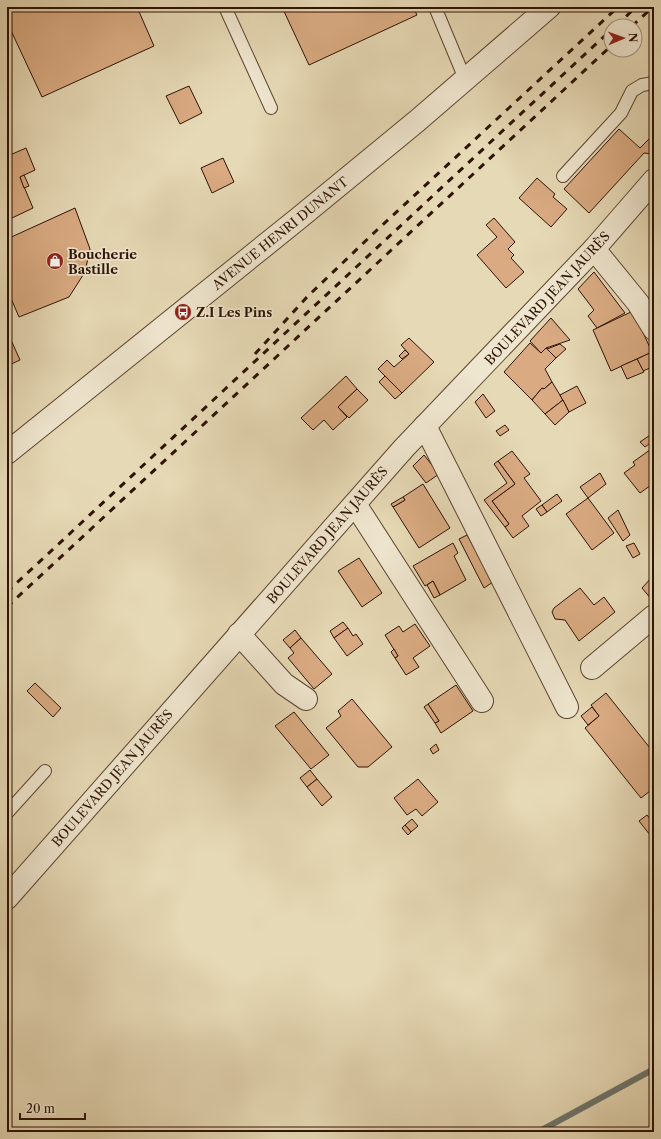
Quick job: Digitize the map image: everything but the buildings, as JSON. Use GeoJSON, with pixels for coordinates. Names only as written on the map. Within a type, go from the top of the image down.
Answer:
{"type":"FeatureCollection","features":[{"type":"Feature","properties":{"kind":"street","name":"AVENUE HENRI DUNANT"},"geometry":{"type":"LineString","coordinates":[[7,453],[305,213],[549,7]]}},
{"type":"Feature","properties":{"kind":"street","name":"BOULEVARD JEAN JAURÈS"},"geometry":{"type":"LineString","coordinates":[[7,898],[425,426],[594,249],[654,180]]}},
{"type":"Feature","properties":{"kind":"street"},"geometry":{"type":"LineString","coordinates":[[594,249],[638,303],[654,329]]}},
{"type":"Feature","properties":{"kind":"street"},"geometry":{"type":"LineString","coordinates":[[425,426],[567,708]]}},
{"type":"Feature","properties":{"kind":"street"},"geometry":{"type":"LineString","coordinates":[[355,504],[482,700]]}},
{"type":"Feature","properties":{"kind":"street"},"geometry":{"type":"LineString","coordinates":[[592,668],[654,616]]}},
{"type":"Feature","properties":{"kind":"street"},"geometry":{"type":"LineString","coordinates":[[240,634],[284,684],[306,699]]}},
{"type":"Feature","properties":{"kind":"lane"},"geometry":{"type":"LineString","coordinates":[[225,7],[271,108]]}},
{"type":"Feature","properties":{"kind":"lane"},"geometry":{"type":"LineString","coordinates":[[435,7],[465,79]]}},
{"type":"Feature","properties":{"kind":"lane"},"geometry":{"type":"LineString","coordinates":[[562,176],[621,113],[632,91],[642,85],[654,83]]}},
{"type":"Feature","properties":{"kind":"lane"},"geometry":{"type":"LineString","coordinates":[[7,813],[45,771]]}},
{"type":"Feature","properties":{"kind":"waterway"},"geometry":{"type":"LineString","coordinates":[[538,1132],[654,1069]]}},
{"type":"Feature","properties":{"kind":"railway"},"geometry":{"type":"LineString","coordinates":[[255,354],[307,297],[377,230],[618,7]]}},
{"type":"Feature","properties":{"kind":"railway"},"geometry":{"type":"LineString","coordinates":[[624,18],[636,7]]}},
{"type":"Feature","properties":{"kind":"railway"},"geometry":{"type":"LineString","coordinates":[[641,18],[653,7]]}},
{"type":"Feature","properties":{"kind":"railway"},"geometry":{"type":"LineString","coordinates":[[7,592],[603,37]]}},
{"type":"Feature","properties":{"kind":"railway"},"geometry":{"type":"LineString","coordinates":[[7,607],[603,53]]}},
{"type":"Feature","properties":{"kind":"place","name":"Boucherie Bastille"},"geometry":{"type":"Point","coordinates":[55,261]}},
{"type":"Feature","properties":{"kind":"place","name":"Z.I Les Pins"},"geometry":{"type":"Point","coordinates":[183,312]}}]}
